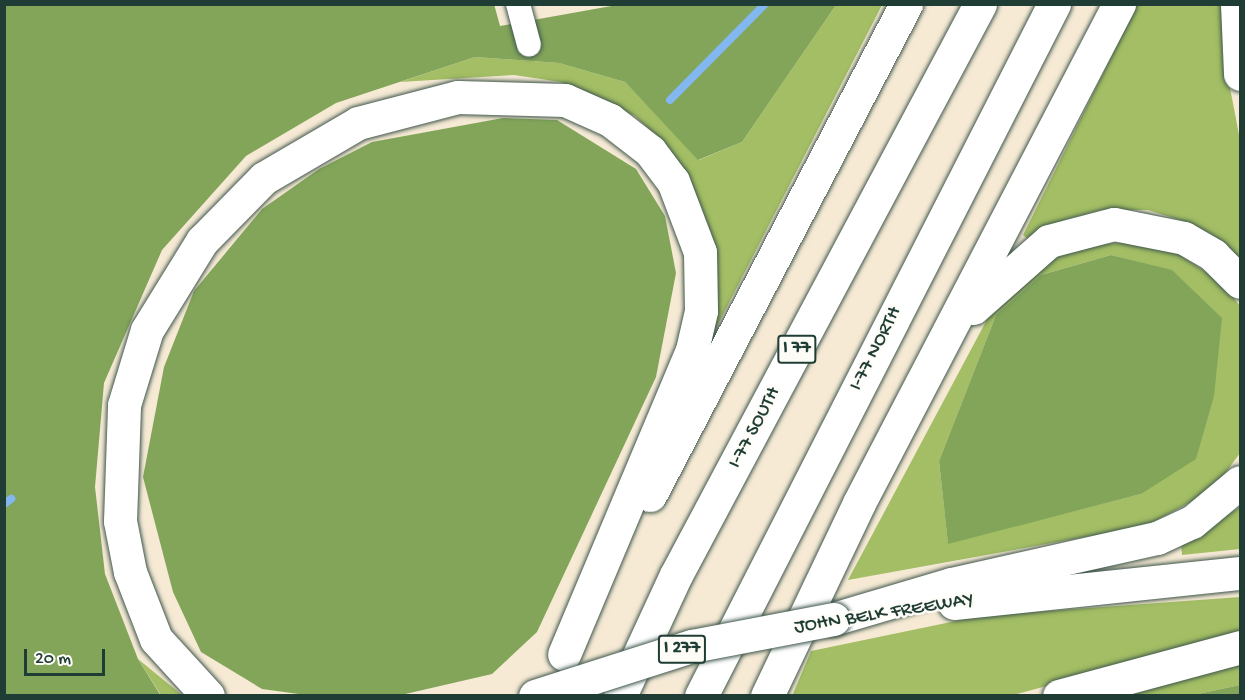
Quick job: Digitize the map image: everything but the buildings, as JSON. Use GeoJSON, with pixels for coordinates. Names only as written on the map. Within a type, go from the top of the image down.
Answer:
{"type":"FeatureCollection","features":[{"type":"Feature","properties":{"kind":"highway"},"geometry":{"type":"LineString","coordinates":[[544,696],[906,4]]}},
{"type":"Feature","properties":{"kind":"highway","name":"I-77 SOUTH"},"geometry":{"type":"LineString","coordinates":[[620,696],[676,575],[980,4]]}},
{"type":"Feature","properties":{"kind":"highway","name":"I-77 NORTH"},"geometry":{"type":"LineString","coordinates":[[701,696],[1054,4]]}},
{"type":"Feature","properties":{"kind":"highway"},"geometry":{"type":"LineString","coordinates":[[767,696],[943,344],[1119,4]]}},
{"type":"Feature","properties":{"kind":"highway"},"geometry":{"type":"LineString","coordinates":[[1237,4],[1240,74]]}},
{"type":"Feature","properties":{"kind":"highway"},"geometry":{"type":"LineString","coordinates":[[208,696],[156,639],[130,572],[120,521],[124,405],[147,330],[202,241],[264,178],[358,123],[458,97],[565,100],[610,120],[650,151],[673,181],[700,252],[701,311],[692,350],[564,654]]}},
{"type":"Feature","properties":{"kind":"highway"},"geometry":{"type":"LineString","coordinates":[[943,344],[996,282],[1049,241],[1080,229],[1114,224],[1184,238],[1213,255],[1240,282]]}},
{"type":"Feature","properties":{"kind":"highway"},"geometry":{"type":"LineString","coordinates":[[833,620],[962,582],[1157,538],[1192,522],[1240,482]]}},
{"type":"Feature","properties":{"kind":"highway","name":"JOHN BELK FREEWAY"},"geometry":{"type":"LineString","coordinates":[[536,696],[692,646],[833,620],[1035,592],[1240,573]]}},
{"type":"Feature","properties":{"kind":"highway"},"geometry":{"type":"LineString","coordinates":[[1059,696],[1240,647]]}},
{"type":"Feature","properties":{"kind":"street"},"geometry":{"type":"LineString","coordinates":[[518,4],[529,45]]}},
{"type":"Feature","properties":{"kind":"green space"},"geometry":{"type":"Polygon","coordinates":[[[494,4],[500,26],[617,5],[836,5],[742,142],[698,160],[625,82],[559,63],[475,57],[336,103],[246,156],[162,250],[104,383],[95,487],[105,574],[138,659],[161,696],[5,695],[4,5],[494,4]]]}},
{"type":"Feature","properties":{"kind":"green space"},"geometry":{"type":"Polygon","coordinates":[[[836,5],[882,5],[715,330],[663,142],[635,116],[561,82],[514,75],[400,82],[475,57],[559,63],[625,82],[699,160],[742,142],[836,5]]]}},
{"type":"Feature","properties":{"kind":"green space"},"geometry":{"type":"Polygon","coordinates":[[[1137,5],[1224,5],[1227,72],[1240,140],[1240,259],[1192,224],[1148,210],[1101,210],[1064,220],[1029,240],[1023,235],[1137,5]]]}},
{"type":"Feature","properties":{"kind":"green space"},"geometry":{"type":"Polygon","coordinates":[[[503,118],[557,120],[636,169],[665,216],[676,273],[656,377],[537,632],[492,674],[401,695],[306,695],[262,689],[201,652],[173,592],[143,477],[164,367],[194,291],[262,209],[319,169],[372,142],[503,118]]]}},
{"type":"Feature","properties":{"kind":"green space"},"geometry":{"type":"Polygon","coordinates":[[[1131,242],[1177,253],[1221,282],[1240,306],[1240,453],[1213,490],[1146,526],[848,580],[991,312],[1034,270],[1079,246],[1131,242]],[[1111,255],[1041,275],[996,315],[939,461],[948,543],[1141,494],[1172,271],[1111,255]]]}},
{"type":"Feature","properties":{"kind":"green space"},"geometry":{"type":"Polygon","coordinates":[[[1111,255],[1172,270],[1222,318],[1214,396],[1196,459],[1141,494],[948,544],[939,461],[996,315],[1041,275],[1111,255]]]}},
{"type":"Feature","properties":{"kind":"green space"},"geometry":{"type":"Polygon","coordinates":[[[1240,507],[1240,549],[1182,555],[1181,544],[1240,507]]]}},
{"type":"Feature","properties":{"kind":"green space"},"geometry":{"type":"Polygon","coordinates":[[[1240,597],[1240,634],[1013,695],[792,696],[811,651],[980,616],[1240,597]]]}},
{"type":"Feature","properties":{"kind":"green space"},"geometry":{"type":"Polygon","coordinates":[[[138,659],[182,695],[161,695],[138,659]]]}},
{"type":"Feature","properties":{"kind":"green space"},"geometry":{"type":"Polygon","coordinates":[[[1240,664],[1240,685],[1193,695],[1120,696],[1240,664]]]}},
{"type":"Feature","properties":{"kind":"green space"},"geometry":{"type":"Polygon","coordinates":[[[1240,685],[1240,695],[1193,695],[1240,685]]]}},
{"type":"Feature","properties":{"kind":"waterway"},"geometry":{"type":"LineString","coordinates":[[670,100],[765,4]]}},
{"type":"Feature","properties":{"kind":"waterway"},"geometry":{"type":"LineString","coordinates":[[4,504],[11,499]]}}]}
